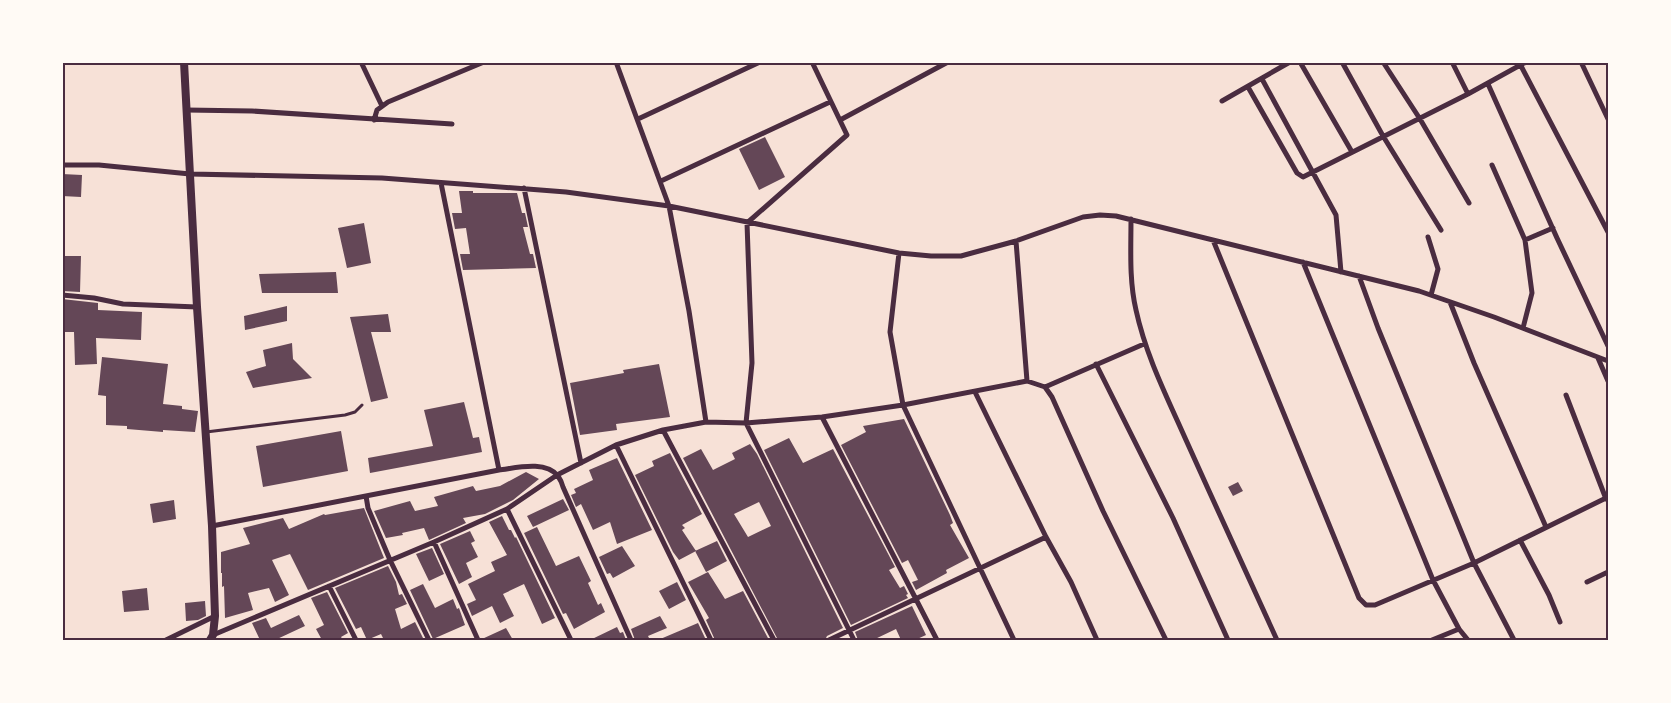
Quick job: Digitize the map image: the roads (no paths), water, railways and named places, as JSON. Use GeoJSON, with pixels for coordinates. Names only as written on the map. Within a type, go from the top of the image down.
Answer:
{"type":"FeatureCollection","features":[{"type":"Feature","properties":{"kind":"street"},"geometry":{"type":"LineString","coordinates":[[184,62],[197,307],[212,526],[215,616],[211,638]]}},
{"type":"Feature","properties":{"kind":"street"},"geometry":{"type":"LineString","coordinates":[[361,62],[382,106]]}},
{"type":"Feature","properties":{"kind":"street"},"geometry":{"type":"LineString","coordinates":[[374,120],[376,112],[382,106],[484,62]]}},
{"type":"Feature","properties":{"kind":"street"},"geometry":{"type":"LineString","coordinates":[[616,62],[670,206],[706,422]]}},
{"type":"Feature","properties":{"kind":"street"},"geometry":{"type":"LineString","coordinates":[[638,119],[760,62]]}},
{"type":"Feature","properties":{"kind":"street"},"geometry":{"type":"LineString","coordinates":[[840,120],[948,62]]}},
{"type":"Feature","properties":{"kind":"street"},"geometry":{"type":"LineString","coordinates":[[1222,101],[1290,62]]}},
{"type":"Feature","properties":{"kind":"street"},"geometry":{"type":"LineString","coordinates":[[1300,62],[1352,152]]}},
{"type":"Feature","properties":{"kind":"street"},"geometry":{"type":"LineString","coordinates":[[1342,62],[1383,136],[1441,230]]}},
{"type":"Feature","properties":{"kind":"street"},"geometry":{"type":"LineString","coordinates":[[1383,62],[1420,119],[1469,203]]}},
{"type":"Feature","properties":{"kind":"street"},"geometry":{"type":"LineString","coordinates":[[1452,62],[1468,94]]}},
{"type":"Feature","properties":{"kind":"street"},"geometry":{"type":"LineString","coordinates":[[1582,62],[1608,119]]}},
{"type":"Feature","properties":{"kind":"street"},"geometry":{"type":"LineString","coordinates":[[747,223],[847,137],[830,102],[815,63]]}},
{"type":"Feature","properties":{"kind":"street"},"geometry":{"type":"LineString","coordinates":[[1248,86],[1297,173],[1303,177],[1488,84],[1522,63],[1608,232]]}},
{"type":"Feature","properties":{"kind":"street"},"geometry":{"type":"LineString","coordinates":[[1262,79],[1336,215],[1341,272]]}},
{"type":"Feature","properties":{"kind":"street"},"geometry":{"type":"LineString","coordinates":[[1488,84],[1608,346]]}},
{"type":"Feature","properties":{"kind":"street"},"geometry":{"type":"LineString","coordinates":[[661,181],[830,102]]}},
{"type":"Feature","properties":{"kind":"street"},"geometry":{"type":"LineString","coordinates":[[186,110],[252,111],[452,124]]}},
{"type":"Feature","properties":{"kind":"street"},"geometry":{"type":"LineString","coordinates":[[62,165],[99,166],[190,174],[382,178],[566,192],[670,206],[899,253],[952,257],[1016,241],[1091,216],[1130,219],[1431,295],[1608,361]]}},
{"type":"Feature","properties":{"kind":"street"},"geometry":{"type":"LineString","coordinates":[[1492,165],[1525,240],[1532,293],[1523,328]]}},
{"type":"Feature","properties":{"kind":"street"},"geometry":{"type":"LineString","coordinates":[[441,183],[499,470]]}},
{"type":"Feature","properties":{"kind":"street"},"geometry":{"type":"LineString","coordinates":[[524,188],[581,463]]}},
{"type":"Feature","properties":{"kind":"street"},"geometry":{"type":"LineString","coordinates":[[1130,219],[1134,298],[1144,344],[1277,640]]}},
{"type":"Feature","properties":{"kind":"street"},"geometry":{"type":"LineString","coordinates":[[747,223],[752,363],[746,423],[854,640]]}},
{"type":"Feature","properties":{"kind":"street"},"geometry":{"type":"LineString","coordinates":[[1525,240],[1553,228]]}},
{"type":"Feature","properties":{"kind":"street"},"geometry":{"type":"LineString","coordinates":[[1428,237],[1438,269],[1431,295]]}},
{"type":"Feature","properties":{"kind":"street"},"geometry":{"type":"LineString","coordinates":[[1213,240],[1359,598],[1366,605],[1375,606],[1474,563],[1607,498],[1566,396]]}},
{"type":"Feature","properties":{"kind":"street"},"geometry":{"type":"LineString","coordinates":[[1016,241],[1027,381]]}},
{"type":"Feature","properties":{"kind":"street"},"geometry":{"type":"LineString","coordinates":[[899,253],[890,332],[903,405],[1014,640]]}},
{"type":"Feature","properties":{"kind":"street"},"geometry":{"type":"LineString","coordinates":[[1303,262],[1433,580],[1459,630],[1468,640]]}},
{"type":"Feature","properties":{"kind":"street"},"geometry":{"type":"LineString","coordinates":[[1359,276],[1378,328],[1474,563],[1514,640]]}},
{"type":"Feature","properties":{"kind":"street"},"geometry":{"type":"LineString","coordinates":[[62,295],[94,298],[123,304],[197,307]]}},
{"type":"Feature","properties":{"kind":"street"},"geometry":{"type":"LineString","coordinates":[[1450,302],[1474,363],[1546,527]]}},
{"type":"Feature","properties":{"kind":"street"},"geometry":{"type":"LineString","coordinates":[[1045,387],[1144,344]]}},
{"type":"Feature","properties":{"kind":"street"},"geometry":{"type":"LineString","coordinates":[[1598,358],[1608,381]]}},
{"type":"Feature","properties":{"kind":"street"},"geometry":{"type":"LineString","coordinates":[[1096,364],[1173,518],[1228,640]]}},
{"type":"Feature","properties":{"kind":"street"},"geometry":{"type":"LineString","coordinates":[[211,638],[507,509],[557,475],[616,445],[662,430],[706,422],[746,423],[822,417],[903,405],[1027,381],[1045,387],[1052,397],[1103,511],[1166,640]]}},
{"type":"Feature","properties":{"kind":"street"},"geometry":{"type":"LineString","coordinates":[[975,392],[1046,537],[1071,582],[1097,640]]}},
{"type":"Feature","properties":{"kind":"street"},"geometry":{"type":"LineString","coordinates":[[822,417],[937,640]]}},
{"type":"Feature","properties":{"kind":"street"},"geometry":{"type":"LineString","coordinates":[[662,430],[774,640]]}},
{"type":"Feature","properties":{"kind":"street"},"geometry":{"type":"LineString","coordinates":[[616,445],[711,640]]}},
{"type":"Feature","properties":{"kind":"street"},"geometry":{"type":"LineString","coordinates":[[212,526],[499,470],[542,467],[557,475],[630,640]]}},
{"type":"Feature","properties":{"kind":"street"},"geometry":{"type":"LineString","coordinates":[[366,496],[368,508],[390,560],[429,640]]}},
{"type":"Feature","properties":{"kind":"street"},"geometry":{"type":"LineString","coordinates":[[507,509],[572,640]]}},
{"type":"Feature","properties":{"kind":"street"},"geometry":{"type":"LineString","coordinates":[[829,640],[1046,537]]}},
{"type":"Feature","properties":{"kind":"street"},"geometry":{"type":"LineString","coordinates":[[1520,540],[1550,595],[1560,622]]}},
{"type":"Feature","properties":{"kind":"street"},"geometry":{"type":"LineString","coordinates":[[434,542],[478,640]]}},
{"type":"Feature","properties":{"kind":"street"},"geometry":{"type":"LineString","coordinates":[[1587,582],[1608,572]]}},
{"type":"Feature","properties":{"kind":"street"},"geometry":{"type":"LineString","coordinates":[[328,586],[356,640]]}},
{"type":"Feature","properties":{"kind":"street"},"geometry":{"type":"LineString","coordinates":[[166,640],[215,616]]}},
{"type":"Feature","properties":{"kind":"street"},"geometry":{"type":"LineString","coordinates":[[1433,640],[1459,630]]}},
{"type":"Feature","properties":{"kind":"lane"},"geometry":{"type":"LineString","coordinates":[[206,432],[345,414],[355,412],[362,405]]}}]}
